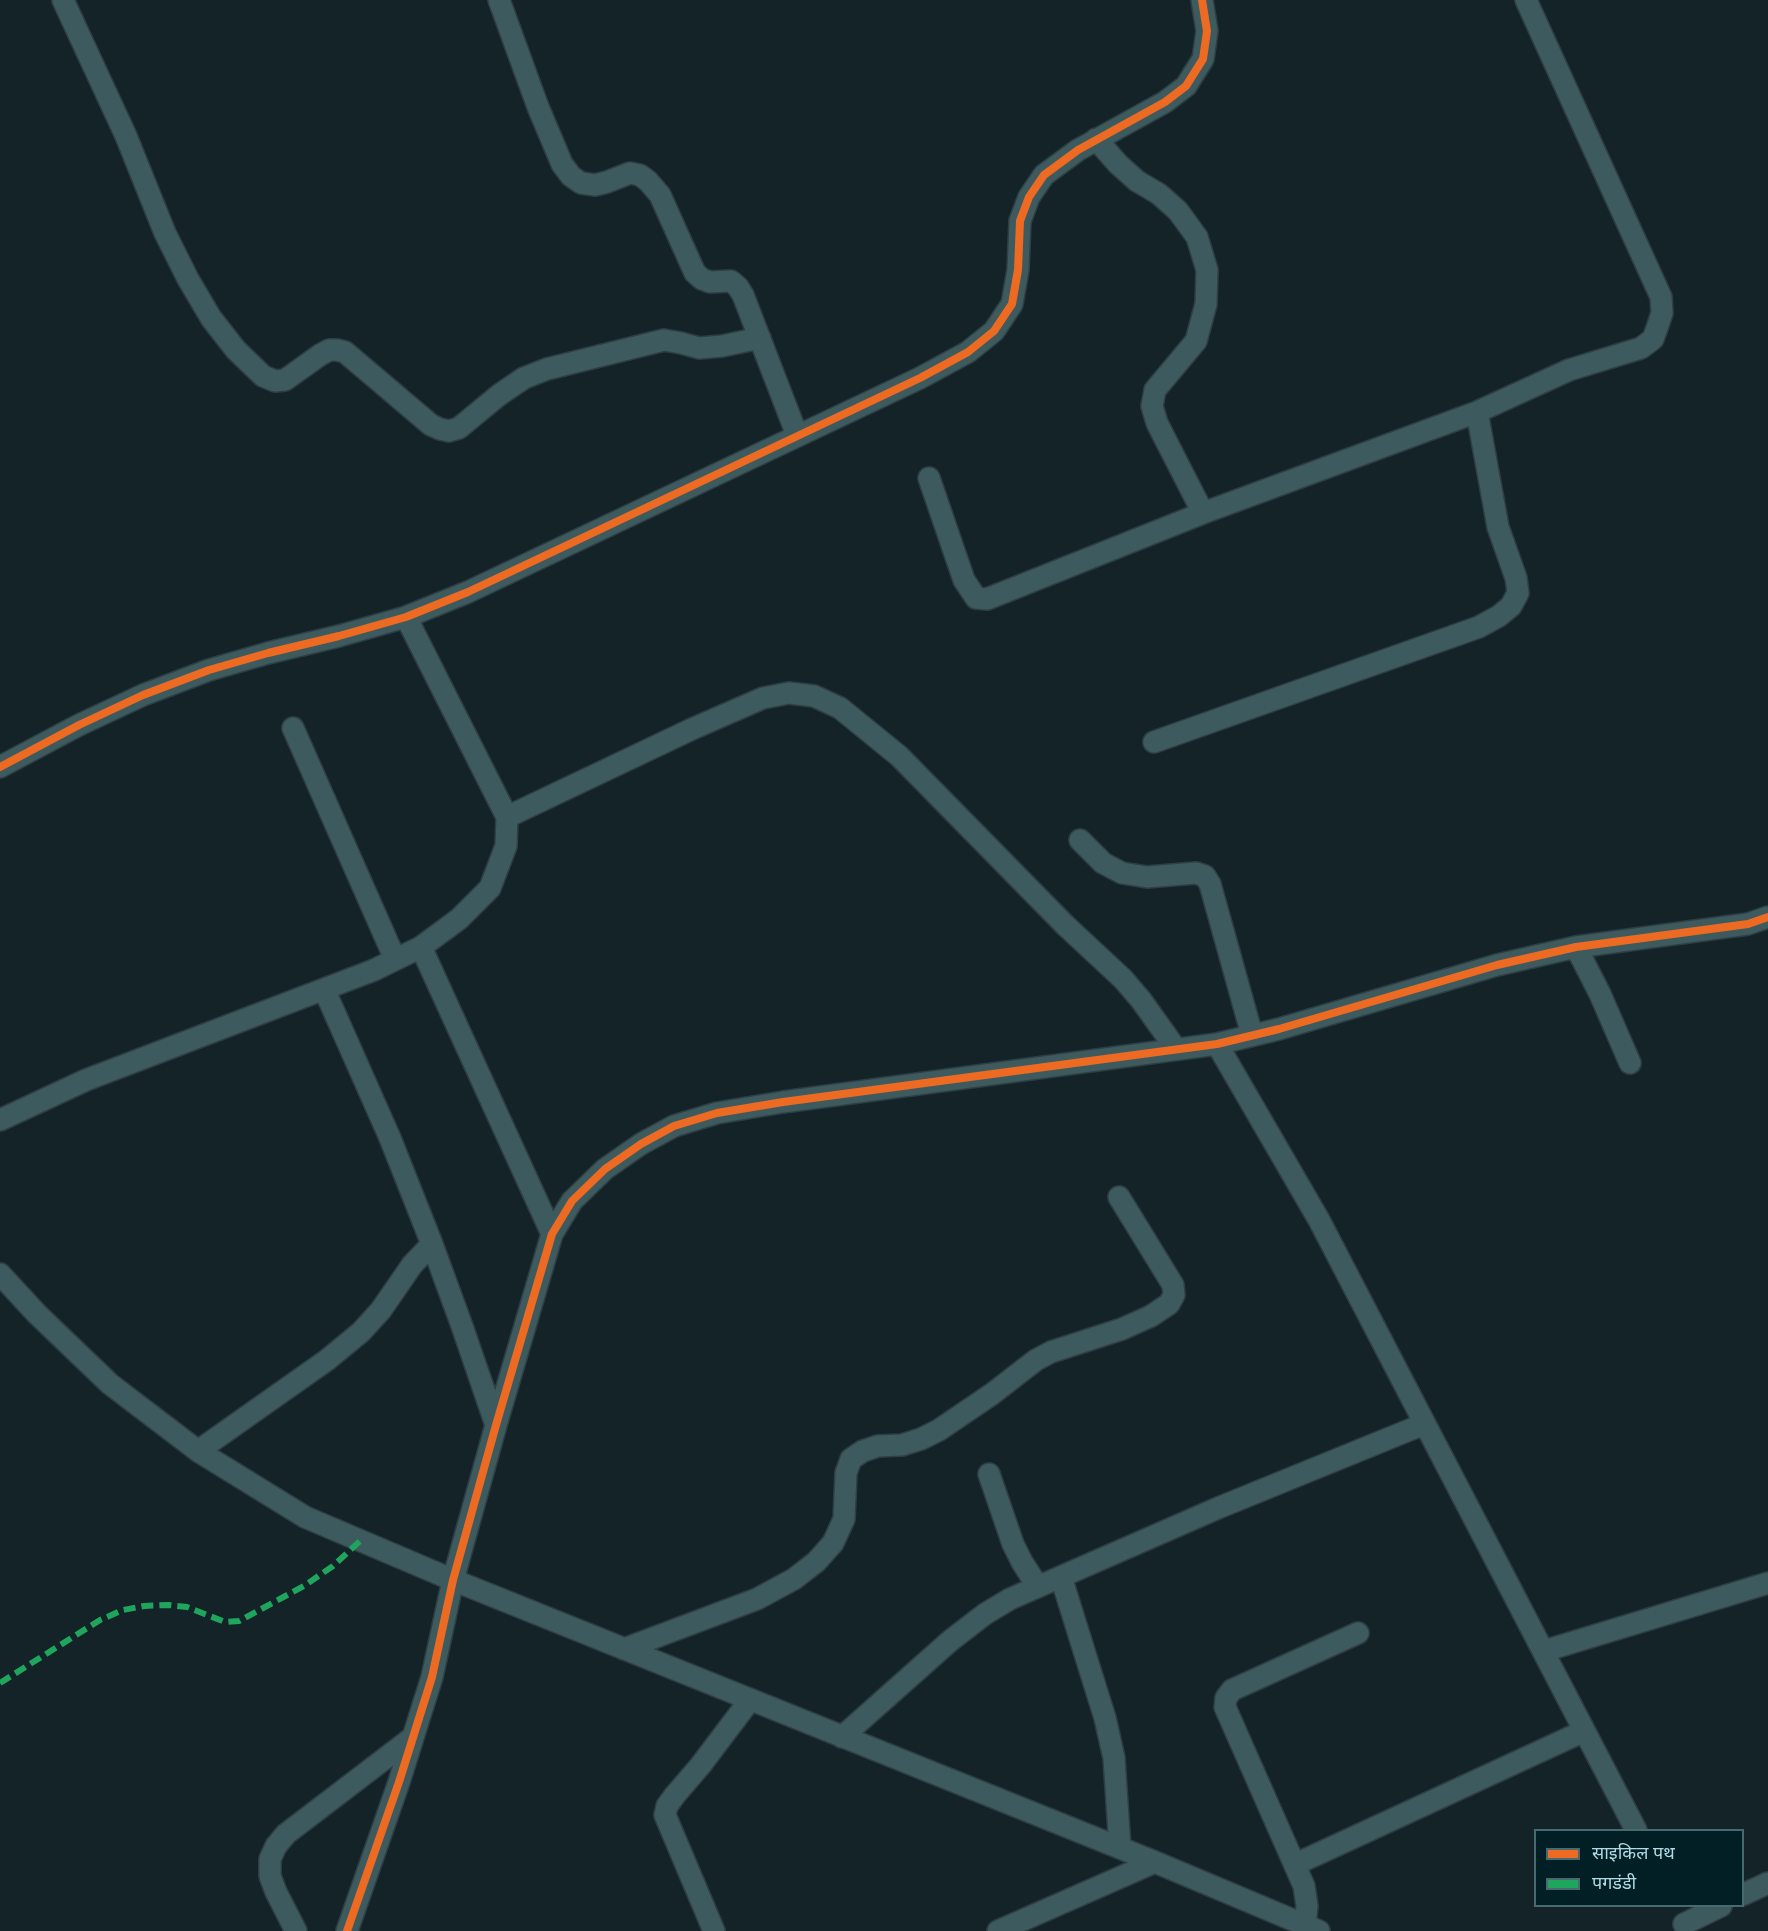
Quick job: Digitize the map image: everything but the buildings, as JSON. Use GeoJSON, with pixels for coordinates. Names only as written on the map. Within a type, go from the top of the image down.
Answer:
{"type":"FeatureCollection","features":[{"type":"Feature","properties":{"kind":"street"},"geometry":{"type":"LineString","coordinates":[[63,0],[126,136],[165,233],[188,279],[211,318],[236,350],[262,376],[274,381],[285,380],[329,350],[345,352],[431,425],[449,431],[459,428],[499,394],[524,378],[547,369],[664,340],[699,348],[760,338]]}},
{"type":"Feature","properties":{"kind":"street"},"geometry":{"type":"LineString","coordinates":[[499,0],[538,107],[562,164],[571,176],[581,183],[607,182],[630,173],[640,175],[648,181],[660,195],[695,273],[710,282],[730,281],[743,295],[797,435]]}},
{"type":"Feature","properties":{"kind":"street"},"geometry":{"type":"LineString","coordinates":[[0,767],[79,725],[143,695],[209,670],[268,652],[339,636],[406,617],[468,592],[920,378],[968,352],[994,331],[1012,304],[1018,270],[1020,221],[1029,197],[1044,176],[1096,140],[1165,102],[1186,86],[1203,59],[1206,31],[1202,0]]}},
{"type":"Feature","properties":{"kind":"street"},"geometry":{"type":"LineString","coordinates":[[929,478],[964,580],[976,598],[987,599],[1203,513],[1477,412],[1569,370],[1641,348],[1653,339],[1662,313],[1661,297],[1526,0]]}},
{"type":"Feature","properties":{"kind":"street"},"geometry":{"type":"LineString","coordinates":[[1096,140],[1137,181],[1159,194],[1179,211],[1197,237],[1207,270],[1206,304],[1196,341],[1155,390],[1152,406],[1157,423],[1203,513]]}},
{"type":"Feature","properties":{"kind":"street"},"geometry":{"type":"LineString","coordinates":[[1154,742],[1479,627],[1511,606],[1518,593],[1516,578],[1498,527],[1477,412]]}},
{"type":"Feature","properties":{"kind":"street"},"geometry":{"type":"LineString","coordinates":[[0,1120],[86,1080],[374,970],[421,947],[459,919],[490,888],[506,846],[507,817],[406,617]]}},
{"type":"Feature","properties":{"kind":"street"},"geometry":{"type":"LineString","coordinates":[[507,817],[692,729],[763,698],[789,693],[814,696],[840,708],[899,756],[1065,925],[1123,980],[1141,1000],[1176,1049]]}},
{"type":"Feature","properties":{"kind":"street"},"geometry":{"type":"LineString","coordinates":[[293,728],[395,959]]}},
{"type":"Feature","properties":{"kind":"street"},"geometry":{"type":"LineString","coordinates":[[1080,840],[1103,863],[1122,873],[1148,877],[1196,873],[1204,876],[1210,884],[1252,1035]]}},
{"type":"Feature","properties":{"kind":"street"},"geometry":{"type":"LineString","coordinates":[[347,1931],[396,1793],[432,1677],[453,1580],[552,1234],[572,1201],[605,1169],[641,1144],[674,1126],[717,1113],[783,1102],[1217,1044],[1497,965],[1576,947],[1748,924],[1768,917]]}},
{"type":"Feature","properties":{"kind":"street"},"geometry":{"type":"LineString","coordinates":[[421,947],[552,1234]]}},
{"type":"Feature","properties":{"kind":"street"},"geometry":{"type":"LineString","coordinates":[[1576,947],[1630,1063]]}},
{"type":"Feature","properties":{"kind":"street"},"geometry":{"type":"LineString","coordinates":[[324,988],[390,1138],[432,1244],[496,1425]]}},
{"type":"Feature","properties":{"kind":"street"},"geometry":{"type":"LineString","coordinates":[[1217,1044],[1319,1220],[1635,1829]]}},
{"type":"Feature","properties":{"kind":"street"},"geometry":{"type":"LineString","coordinates":[[624,1649],[757,1599],[794,1579],[816,1562],[833,1543],[844,1519],[846,1473],[851,1459],[863,1451],[878,1446],[902,1445],[921,1439],[939,1430],[983,1400],[1036,1360],[1051,1352],[1122,1329],[1151,1316],[1169,1304],[1174,1295],[1173,1285],[1119,1197]]}},
{"type":"Feature","properties":{"kind":"street"},"geometry":{"type":"LineString","coordinates":[[198,1451],[327,1360],[362,1332],[381,1310],[411,1265],[432,1244]]}},
{"type":"Feature","properties":{"kind":"street"},"geometry":{"type":"LineString","coordinates":[[0,1274],[36,1314],[110,1384],[198,1451],[304,1516],[453,1580],[1155,1862],[1312,1928]]}},
{"type":"Feature","properties":{"kind":"street"},"geometry":{"type":"LineString","coordinates":[[842,1737],[950,1641],[985,1614],[1011,1599],[1218,1508],[1424,1424]]}},
{"type":"Feature","properties":{"kind":"street"},"geometry":{"type":"LineString","coordinates":[[989,1474],[1013,1544],[1038,1587]]}},
{"type":"Feature","properties":{"kind":"street"},"geometry":{"type":"LineString","coordinates":[[1061,1577],[1107,1728],[1113,1758],[1120,1848]]}},
{"type":"Feature","properties":{"kind":"street"},"geometry":{"type":"LineString","coordinates":[[1544,1652],[1768,1583]]}},
{"type":"Feature","properties":{"kind":"street"},"geometry":{"type":"LineString","coordinates":[[1312,1928],[1304,1886],[1296,1864],[1225,1707],[1226,1698],[1232,1690],[1358,1634]]}},
{"type":"Feature","properties":{"kind":"street"},"geometry":{"type":"LineString","coordinates":[[714,1931],[665,1815],[667,1806],[675,1794],[700,1766],[750,1700]]}},
{"type":"Feature","properties":{"kind":"street"},"geometry":{"type":"LineString","coordinates":[[1296,1864],[1584,1731]]}},
{"type":"Feature","properties":{"kind":"street"},"geometry":{"type":"LineString","coordinates":[[296,1931],[270,1876],[270,1859],[276,1846],[286,1834],[413,1737]]}},
{"type":"Feature","properties":{"kind":"street"},"geometry":{"type":"LineString","coordinates":[[998,1931],[1155,1862]]}},
{"type":"Feature","properties":{"kind":"street"},"geometry":{"type":"LineString","coordinates":[[1744,1895],[1768,1883]]}},
{"type":"Feature","properties":{"kind":"street"},"geometry":{"type":"LineString","coordinates":[[1682,1920],[1716,1907]]}},
{"type":"Feature","properties":{"kind":"marked path"},"geometry":{"type":"LineString","coordinates":[[0,1683],[100,1620],[123,1610],[168,1605],[187,1607],[225,1622],[239,1621],[304,1586],[333,1566],[360,1541]]}},
{"type":"Feature","properties":{"kind":"cycle path"},"geometry":{"type":"LineString","coordinates":[[0,767],[79,725],[143,695],[209,670],[406,617],[468,592],[920,378],[968,352],[994,331],[1012,304],[1018,270],[1020,221],[1029,197],[1044,175],[1078,150],[1165,102],[1186,86],[1203,59],[1207,31],[1202,0]]}},
{"type":"Feature","properties":{"kind":"cycle path"},"geometry":{"type":"LineString","coordinates":[[347,1931],[399,1782],[432,1677],[453,1580],[552,1234],[572,1201],[605,1169],[641,1144],[674,1126],[717,1113],[783,1102],[1217,1044],[1279,1029],[1497,965],[1576,947],[1748,924],[1768,917]]}}]}
